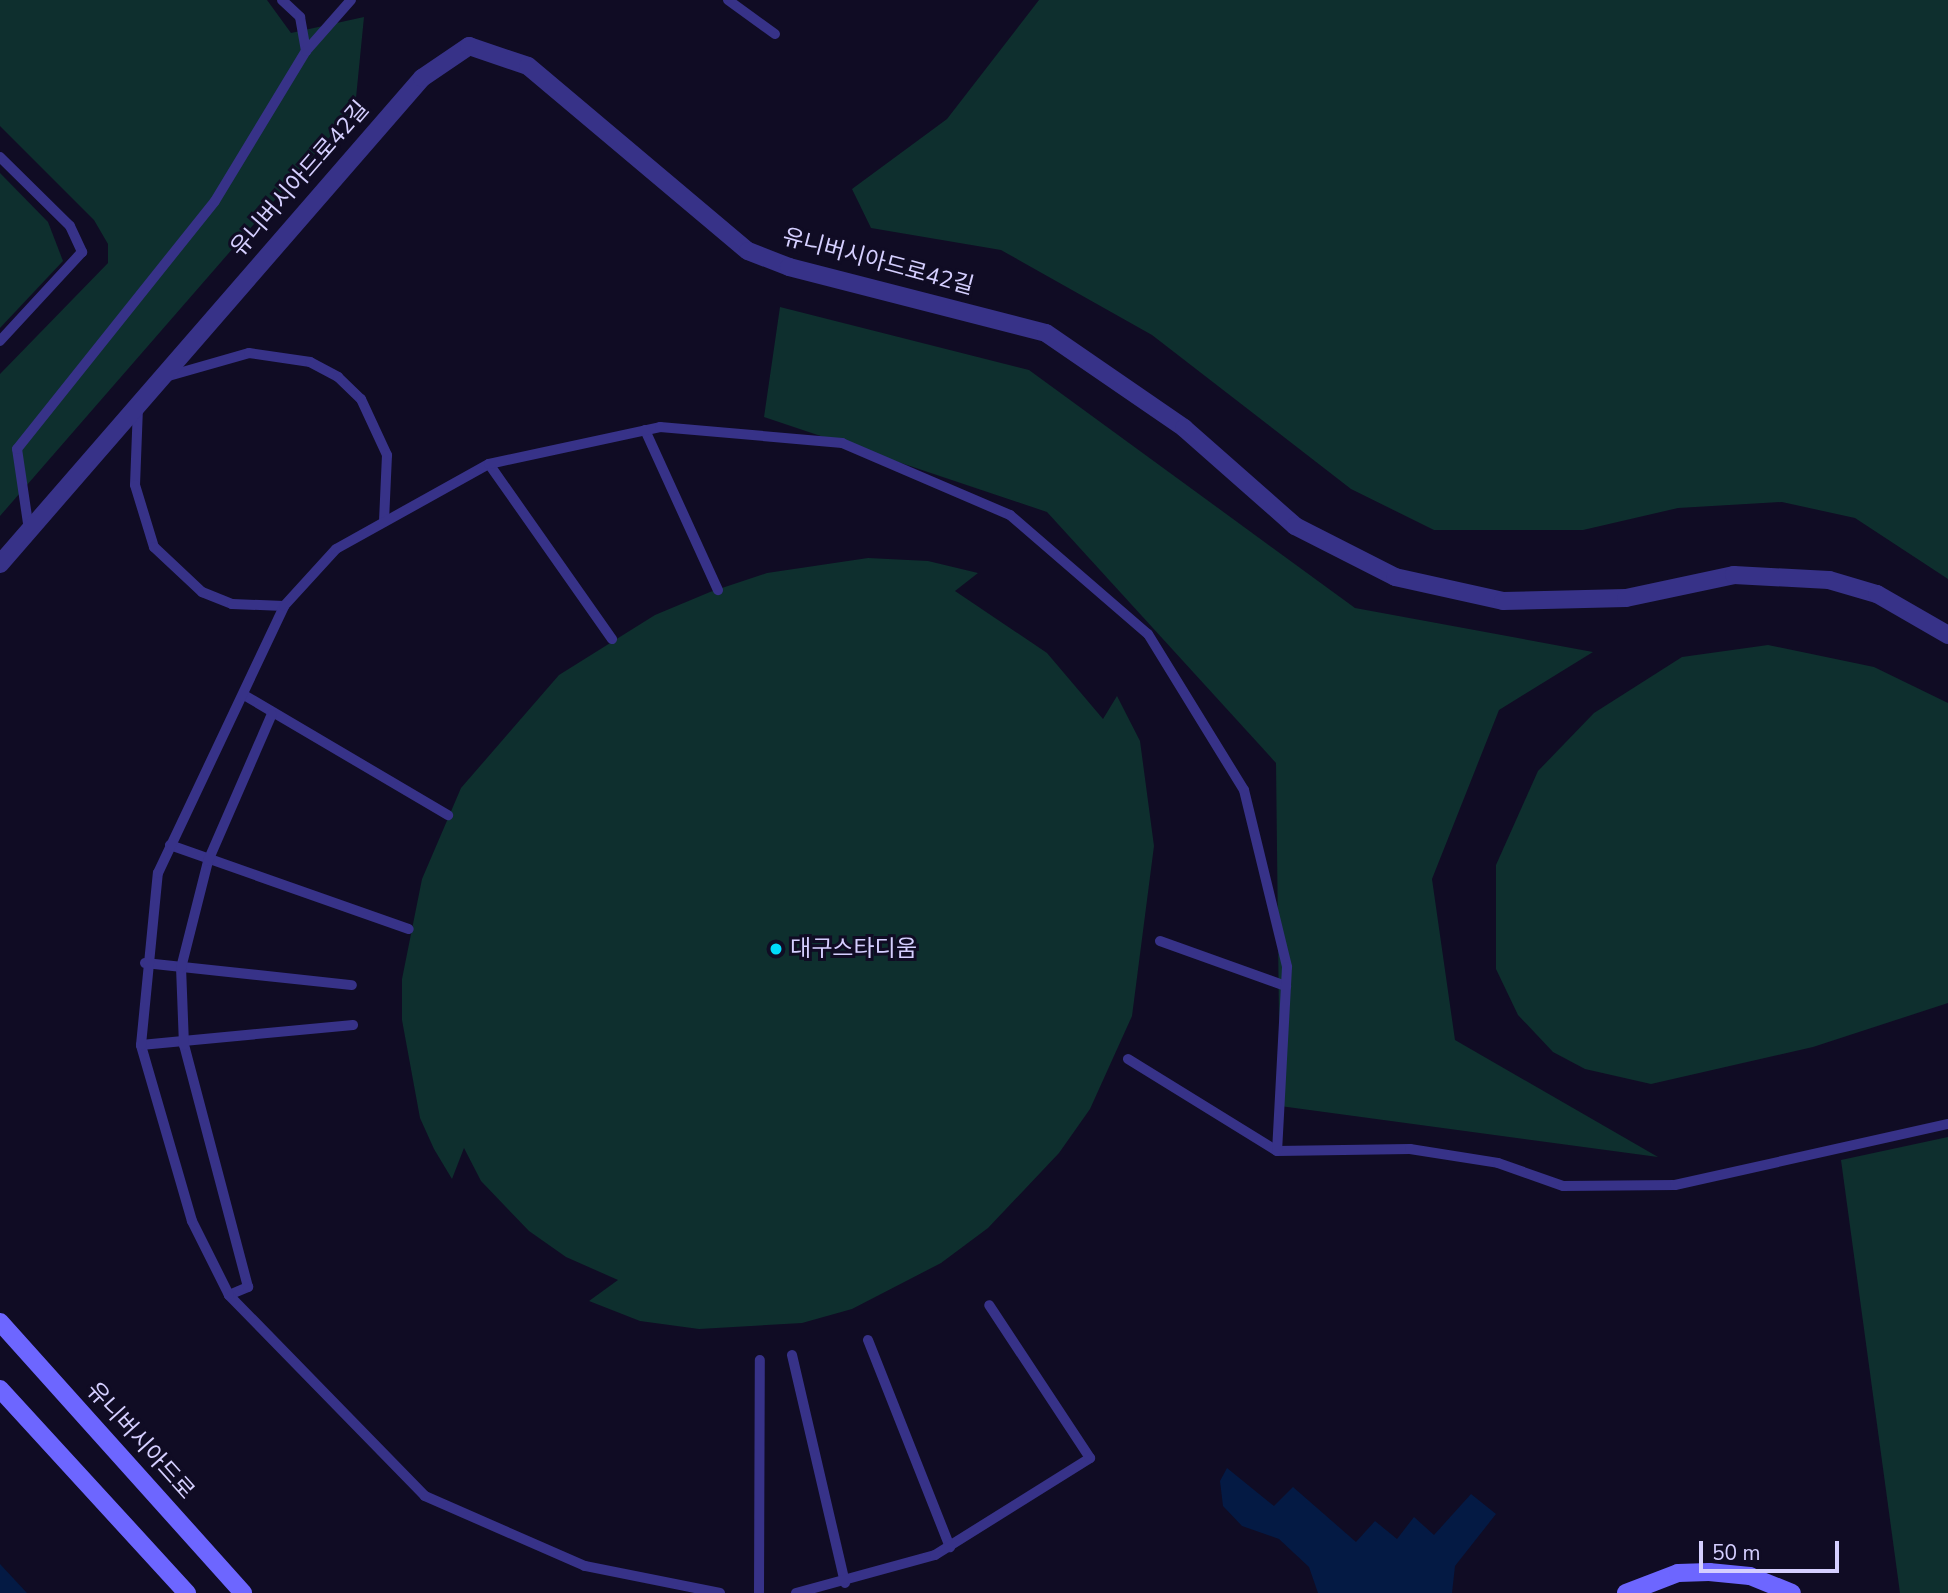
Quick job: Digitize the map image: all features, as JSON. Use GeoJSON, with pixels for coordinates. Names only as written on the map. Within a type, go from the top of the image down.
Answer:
{"type":"FeatureCollection","features":[{"type":"Feature","properties":{"kind":"main road","name":"유니버시아드로"},"geometry":{"type":"LineString","coordinates":[[0,1322],[246,1593]]}},
{"type":"Feature","properties":{"kind":"main road"},"geometry":{"type":"LineString","coordinates":[[0,1390],[187,1593]]}},
{"type":"Feature","properties":{"kind":"main road"},"geometry":{"type":"LineString","coordinates":[[1626,1593],[1678,1573],[1709,1572],[1750,1576],[1792,1593]]}},
{"type":"Feature","properties":{"kind":"street","name":"유니버시아드로42길"},"geometry":{"type":"LineString","coordinates":[[0,564],[155,380],[422,78],[469,46],[528,66],[748,251],[789,267],[1046,333],[1184,428],[1295,526],[1395,577],[1503,601],[1626,598],[1734,575],[1829,580],[1877,594],[1948,635]]}},
{"type":"Feature","properties":{"kind":"lane"},"geometry":{"type":"LineString","coordinates":[[282,0],[300,17],[306,51]]}},
{"type":"Feature","properties":{"kind":"lane"},"geometry":{"type":"LineString","coordinates":[[29,530],[17,449],[215,201],[306,51],[351,0]]}},
{"type":"Feature","properties":{"kind":"lane"},"geometry":{"type":"LineString","coordinates":[[728,0],[775,34]]}},
{"type":"Feature","properties":{"kind":"lane"},"geometry":{"type":"LineString","coordinates":[[0,157],[70,226],[82,252],[0,341]]}},
{"type":"Feature","properties":{"kind":"lane"},"geometry":{"type":"LineString","coordinates":[[155,380],[248,353],[280,354],[338,377],[360,398],[387,455],[384,522]]}},
{"type":"Feature","properties":{"kind":"lane"},"geometry":{"type":"LineString","coordinates":[[138,401],[135,485],[154,547],[202,592],[232,604],[284,606]]}},
{"type":"Feature","properties":{"kind":"lane"},"geometry":{"type":"LineString","coordinates":[[645,430],[718,590]]}},
{"type":"Feature","properties":{"kind":"lane"},"geometry":{"type":"LineString","coordinates":[[720,1593],[585,1566],[425,1496],[229,1295],[192,1222],[141,1045],[145,963],[158,873],[284,606],[337,549],[489,464],[645,430],[842,443],[1010,515],[1148,634],[1244,790],[1286,986],[1277,1151]]}},
{"type":"Feature","properties":{"kind":"lane"},"geometry":{"type":"LineString","coordinates":[[489,464],[612,639]]}},
{"type":"Feature","properties":{"kind":"lane"},"geometry":{"type":"LineString","coordinates":[[244,695],[272,714],[448,815]]}},
{"type":"Feature","properties":{"kind":"lane"},"geometry":{"type":"LineString","coordinates":[[229,1295],[248,1287],[184,1045],[181,968],[208,861],[272,714]]}},
{"type":"Feature","properties":{"kind":"lane"},"geometry":{"type":"LineString","coordinates":[[170,845],[208,861],[409,929]]}},
{"type":"Feature","properties":{"kind":"lane"},"geometry":{"type":"LineString","coordinates":[[1160,941],[1286,986]]}},
{"type":"Feature","properties":{"kind":"lane"},"geometry":{"type":"LineString","coordinates":[[145,963],[352,985]]}},
{"type":"Feature","properties":{"kind":"lane"},"geometry":{"type":"LineString","coordinates":[[141,1045],[184,1045],[353,1025]]}},
{"type":"Feature","properties":{"kind":"lane"},"geometry":{"type":"LineString","coordinates":[[1128,1059],[1277,1151],[1410,1149],[1498,1163],[1563,1186],[1675,1185],[1948,1124]]}},
{"type":"Feature","properties":{"kind":"lane"},"geometry":{"type":"LineString","coordinates":[[796,1593],[845,1583],[950,1547],[1090,1458],[989,1305]]}},
{"type":"Feature","properties":{"kind":"lane"},"geometry":{"type":"LineString","coordinates":[[868,1340],[950,1547]]}},
{"type":"Feature","properties":{"kind":"lane"},"geometry":{"type":"LineString","coordinates":[[792,1355],[845,1583]]}},
{"type":"Feature","properties":{"kind":"lane"},"geometry":{"type":"LineString","coordinates":[[759,1593],[760,1360]]}},
{"type":"Feature","properties":{"kind":"green space"},"geometry":{"type":"Polygon","coordinates":[[[0,0],[267,0],[291,33],[364,17],[355,108],[0,516],[0,374],[108,263],[108,244],[94,220],[0,126],[0,0]]]}},
{"type":"Feature","properties":{"kind":"green space"},"geometry":{"type":"Polygon","coordinates":[[[1039,0],[1948,0],[1948,579],[1855,518],[1782,502],[1678,508],[1583,530],[1434,530],[1351,489],[1152,335],[1001,250],[871,228],[852,189],[947,119],[1039,0]]]}},
{"type":"Feature","properties":{"kind":"green space"},"geometry":{"type":"Polygon","coordinates":[[[0,173],[48,222],[63,261],[0,328],[0,173]]]}},
{"type":"Feature","properties":{"kind":"green space"},"geometry":{"type":"Polygon","coordinates":[[[780,307],[1029,370],[1355,608],[1593,652],[1499,710],[1432,879],[1455,1040],[1658,1157],[1280,1106],[1276,763],[1047,512],[764,417],[780,307]]]}},
{"type":"Feature","properties":{"kind":"green space","name":"대구스타디움"},"geometry":{"type":"Polygon","coordinates":[[[868,558],[928,561],[978,573],[955,591],[1047,653],[1103,719],[1117,696],[1140,741],[1154,846],[1132,1016],[1090,1109],[1059,1153],[988,1228],[941,1263],[852,1309],[802,1323],[699,1329],[640,1321],[589,1301],[618,1280],[566,1257],[529,1231],[481,1181],[464,1148],[452,1179],[434,1149],[420,1118],[402,1020],[402,979],[422,879],[461,788],[559,675],[655,615],[710,592],[767,573],[868,558]]]}},
{"type":"Feature","properties":{"kind":"green space"},"geometry":{"type":"Polygon","coordinates":[[[1768,645],[1874,667],[1948,703],[1948,1003],[1813,1047],[1651,1084],[1585,1069],[1553,1052],[1518,1015],[1496,969],[1496,865],[1538,771],[1594,713],[1682,657],[1768,645]]]}},
{"type":"Feature","properties":{"kind":"green space"},"geometry":{"type":"Polygon","coordinates":[[[1948,1137],[1948,1593],[1900,1593],[1841,1160],[1948,1137]]]}},
{"type":"Feature","properties":{"kind":"water"},"geometry":{"type":"Polygon","coordinates":[[[1227,1468],[1274,1506],[1293,1487],[1356,1542],[1375,1521],[1397,1539],[1414,1517],[1434,1535],[1471,1494],[1496,1514],[1455,1566],[1452,1593],[1318,1593],[1309,1567],[1279,1539],[1242,1526],[1223,1506],[1220,1481],[1227,1468]]]}},
{"type":"Feature","properties":{"kind":"water"},"geometry":{"type":"Polygon","coordinates":[[[0,1564],[27,1593],[0,1593],[0,1564]]]}},
{"type":"Feature","properties":{"kind":"place","name":"대구스타디움"},"geometry":{"type":"Point","coordinates":[776,949]}}]}
